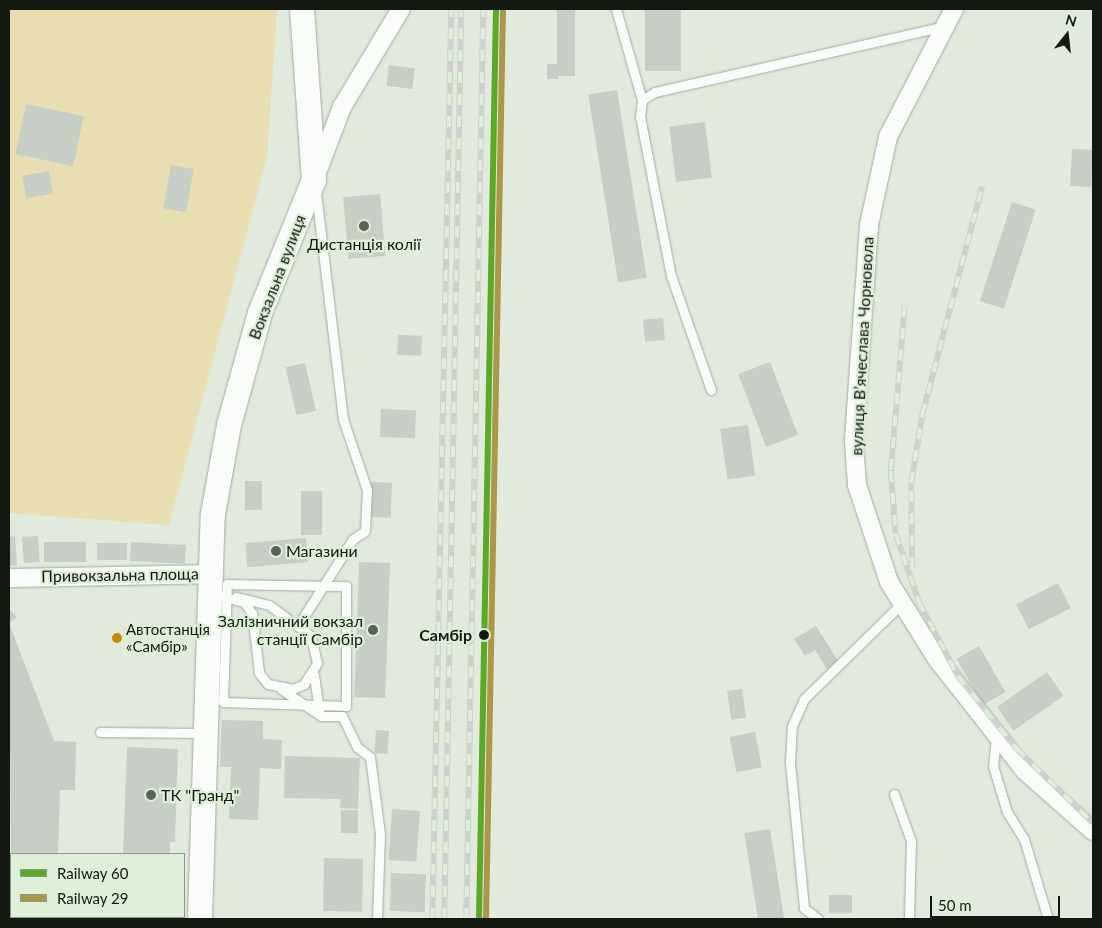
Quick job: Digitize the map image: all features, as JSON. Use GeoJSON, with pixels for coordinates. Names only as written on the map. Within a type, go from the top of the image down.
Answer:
{"type":"FeatureCollection","features":[{"type":"Feature","properties":{"kind":"main road","name":"Вокзальна вулиця"},"geometry":{"type":"LineString","coordinates":[[220,591],[213,514],[229,425],[260,313],[314,180],[302,9]]}},
{"type":"Feature","properties":{"kind":"main road","name":"Привокзальна площа"},"geometry":{"type":"LineString","coordinates":[[200,919],[204,733],[220,591]]}},
{"type":"Feature","properties":{"kind":"street"},"geometry":{"type":"LineString","coordinates":[[314,180],[342,107],[400,9]]}},
{"type":"Feature","properties":{"kind":"street","name":"вулиця Вʼячеслава Чорновола"},"geometry":{"type":"LineString","coordinates":[[954,9],[888,137],[869,225],[854,442],[857,485],[873,544],[900,604],[996,738],[1025,771],[1093,831]]}},
{"type":"Feature","properties":{"kind":"street","name":"Привокзальна площа"},"geometry":{"type":"LineString","coordinates":[[9,578],[220,591]]}},
{"type":"Feature","properties":{"kind":"lane"},"geometry":{"type":"LineString","coordinates":[[616,9],[642,100],[640,117],[671,276],[712,390]]}},
{"type":"Feature","properties":{"kind":"lane"},"geometry":{"type":"LineString","coordinates":[[642,100],[655,92],[947,25]]}},
{"type":"Feature","properties":{"kind":"lane"},"geometry":{"type":"LineString","coordinates":[[299,624],[354,539],[365,531],[367,490],[343,420],[314,180]]}},
{"type":"Feature","properties":{"kind":"lane"},"geometry":{"type":"LineString","coordinates":[[227,584],[325,584],[346,586],[346,706],[222,702],[220,591],[227,584]]}},
{"type":"Feature","properties":{"kind":"lane"},"geometry":{"type":"LineString","coordinates":[[220,591],[269,605],[299,624],[316,649],[314,675],[317,706],[320,716]]}},
{"type":"Feature","properties":{"kind":"lane"},"geometry":{"type":"LineString","coordinates":[[220,591],[252,613],[259,673],[268,684],[280,688],[293,689],[314,675]]}},
{"type":"Feature","properties":{"kind":"lane"},"geometry":{"type":"LineString","coordinates":[[818,919],[804,908],[790,762],[792,726],[804,699],[900,604]]}},
{"type":"Feature","properties":{"kind":"lane"},"geometry":{"type":"LineString","coordinates":[[280,688],[300,705],[320,716],[342,716],[357,747],[370,757],[380,834],[377,919]]}},
{"type":"Feature","properties":{"kind":"lane"},"geometry":{"type":"LineString","coordinates":[[100,732],[204,733]]}},
{"type":"Feature","properties":{"kind":"lane"},"geometry":{"type":"LineString","coordinates":[[996,738],[993,766],[1007,812],[1024,839],[1048,919]]}},
{"type":"Feature","properties":{"kind":"lane"},"geometry":{"type":"LineString","coordinates":[[894,794],[911,840],[909,919]]}},
{"type":"Feature","properties":{"kind":"shaded area"},"geometry":{"type":"Polygon","coordinates":[[[9,9],[277,9],[267,157],[169,525],[9,513],[9,9]]]}},
{"type":"Feature","properties":{"kind":"building"},"geometry":{"type":"Polygon","coordinates":[[[557,9],[575,9],[575,76],[557,76],[557,9]]]}},
{"type":"Feature","properties":{"kind":"building"},"geometry":{"type":"Polygon","coordinates":[[[645,9],[681,9],[681,71],[645,71],[645,9]]]}},
{"type":"Feature","properties":{"kind":"building"},"geometry":{"type":"Polygon","coordinates":[[[547,64],[558,64],[558,79],[547,79],[547,64]]]}},
{"type":"Feature","properties":{"kind":"building"},"geometry":{"type":"Polygon","coordinates":[[[389,65],[415,68],[412,89],[386,86],[389,65]]]}},
{"type":"Feature","properties":{"kind":"building"},"geometry":{"type":"Polygon","coordinates":[[[617,90],[647,278],[618,282],[588,95],[617,90]]]}},
{"type":"Feature","properties":{"kind":"building"},"geometry":{"type":"Polygon","coordinates":[[[26,104],[84,116],[73,166],[15,154],[26,104]]]}},
{"type":"Feature","properties":{"kind":"building"},"geometry":{"type":"Polygon","coordinates":[[[705,122],[712,178],[676,182],[669,126],[705,122]]]}},
{"type":"Feature","properties":{"kind":"building"},"geometry":{"type":"Polygon","coordinates":[[[1072,149],[1093,150],[1091,187],[1070,186],[1072,149]]]}},
{"type":"Feature","properties":{"kind":"building"},"geometry":{"type":"Polygon","coordinates":[[[171,165],[194,169],[186,212],[163,208],[171,165]]]}},
{"type":"Feature","properties":{"kind":"building"},"geometry":{"type":"Polygon","coordinates":[[[49,171],[53,194],[26,198],[22,176],[49,171]]]}},
{"type":"Feature","properties":{"kind":"building","name":"Дистанція колії"},"geometry":{"type":"Polygon","coordinates":[[[380,194],[385,256],[349,259],[343,197],[380,194]]]}},
{"type":"Feature","properties":{"kind":"building"},"geometry":{"type":"Polygon","coordinates":[[[1012,202],[1036,210],[1004,309],[980,301],[1012,202]]]}},
{"type":"Feature","properties":{"kind":"building"},"geometry":{"type":"Polygon","coordinates":[[[663,318],[665,340],[645,342],[643,320],[663,318]]]}},
{"type":"Feature","properties":{"kind":"building"},"geometry":{"type":"Polygon","coordinates":[[[398,335],[422,336],[421,356],[397,355],[398,335]]]}},
{"type":"Feature","properties":{"kind":"building"},"geometry":{"type":"Polygon","coordinates":[[[770,362],[798,435],[766,447],[738,374],[770,362]]]}},
{"type":"Feature","properties":{"kind":"building"},"geometry":{"type":"Polygon","coordinates":[[[305,363],[316,411],[297,415],[286,367],[305,363]]]}},
{"type":"Feature","properties":{"kind":"building"},"geometry":{"type":"Polygon","coordinates":[[[381,409],[416,410],[415,438],[380,437],[381,409]]]}},
{"type":"Feature","properties":{"kind":"building"},"geometry":{"type":"Polygon","coordinates":[[[748,425],[755,476],[727,479],[720,429],[748,425]]]}},
{"type":"Feature","properties":{"kind":"building"},"geometry":{"type":"Polygon","coordinates":[[[245,481],[262,481],[262,510],[245,510],[245,481]]]}},
{"type":"Feature","properties":{"kind":"building"},"geometry":{"type":"Polygon","coordinates":[[[368,482],[392,483],[391,518],[367,517],[368,482]]]}},
{"type":"Feature","properties":{"kind":"building"},"geometry":{"type":"Polygon","coordinates":[[[301,491],[322,491],[322,535],[301,535],[301,491]]]}},
{"type":"Feature","properties":{"kind":"building"},"geometry":{"type":"Polygon","coordinates":[[[15,536],[17,565],[9,566],[9,537],[15,536]]]}},
{"type":"Feature","properties":{"kind":"building"},"geometry":{"type":"Polygon","coordinates":[[[38,536],[40,562],[24,563],[22,537],[38,536]]]}},
{"type":"Feature","properties":{"kind":"building","name":"Магазини"},"geometry":{"type":"Polygon","coordinates":[[[306,538],[308,562],[247,567],[245,543],[306,538]]]}},
{"type":"Feature","properties":{"kind":"building"},"geometry":{"type":"Polygon","coordinates":[[[44,542],[86,542],[86,562],[44,562],[44,542]]]}},
{"type":"Feature","properties":{"kind":"building"},"geometry":{"type":"Polygon","coordinates":[[[131,542],[186,545],[185,564],[130,561],[131,542]]]}},
{"type":"Feature","properties":{"kind":"building"},"geometry":{"type":"Polygon","coordinates":[[[97,543],[127,543],[127,560],[97,560],[97,543]]]}},
{"type":"Feature","properties":{"kind":"building","name":"Залізничний вокзал станції Самбір"},"geometry":{"type":"Polygon","coordinates":[[[359,562],[390,563],[385,698],[354,697],[359,562]]]}},
{"type":"Feature","properties":{"kind":"building"},"geometry":{"type":"Polygon","coordinates":[[[1058,583],[1071,608],[1029,629],[1016,604],[1058,583]]]}},
{"type":"Feature","properties":{"kind":"building"},"geometry":{"type":"Polygon","coordinates":[[[9,609],[17,617],[9,623],[9,609]]]}},
{"type":"Feature","properties":{"kind":"building"},"geometry":{"type":"Polygon","coordinates":[[[9,623],[54,741],[76,742],[75,790],[60,790],[58,853],[11,853],[9,623]]]}},
{"type":"Feature","properties":{"kind":"building"},"geometry":{"type":"Polygon","coordinates":[[[816,626],[838,661],[827,669],[815,650],[805,656],[794,639],[816,626]]]}},
{"type":"Feature","properties":{"kind":"building"},"geometry":{"type":"Polygon","coordinates":[[[979,646],[1006,692],[983,705],[956,659],[979,646]]]}},
{"type":"Feature","properties":{"kind":"building"},"geometry":{"type":"Polygon","coordinates":[[[1047,672],[1064,696],[1014,731],[997,707],[1047,672]]]}},
{"type":"Feature","properties":{"kind":"building"},"geometry":{"type":"Polygon","coordinates":[[[742,689],[746,718],[731,720],[727,691],[742,689]]]}},
{"type":"Feature","properties":{"kind":"building"},"geometry":{"type":"Polygon","coordinates":[[[222,720],[263,721],[263,739],[282,740],[281,769],[260,768],[258,820],[229,819],[231,767],[220,767],[222,720]]]}},
{"type":"Feature","properties":{"kind":"building"},"geometry":{"type":"Polygon","coordinates":[[[376,730],[389,731],[387,754],[374,753],[376,730]]]}},
{"type":"Feature","properties":{"kind":"building"},"geometry":{"type":"Polygon","coordinates":[[[755,732],[762,767],[736,772],[729,737],[755,732]]]}},
{"type":"Feature","properties":{"kind":"building","name":"ТК \"Гранд\""},"geometry":{"type":"Polygon","coordinates":[[[127,747],[178,749],[175,842],[170,842],[170,853],[123,853],[127,747]]]}},
{"type":"Feature","properties":{"kind":"building"},"geometry":{"type":"Polygon","coordinates":[[[285,756],[360,758],[358,809],[340,808],[341,799],[284,798],[285,756]]]}},
{"type":"Feature","properties":{"kind":"building"},"geometry":{"type":"Polygon","coordinates":[[[392,809],[420,811],[416,862],[388,860],[392,809]]]}},
{"type":"Feature","properties":{"kind":"building"},"geometry":{"type":"Polygon","coordinates":[[[341,810],[358,810],[358,833],[341,833],[341,810]]]}},
{"type":"Feature","properties":{"kind":"building"},"geometry":{"type":"Polygon","coordinates":[[[770,829],[784,919],[758,919],[744,833],[770,829]]]}},
{"type":"Feature","properties":{"kind":"building"},"geometry":{"type":"Polygon","coordinates":[[[324,858],[363,859],[362,912],[323,911],[324,858]]]}},
{"type":"Feature","properties":{"kind":"building"},"geometry":{"type":"Polygon","coordinates":[[[391,873],[426,874],[425,912],[390,911],[391,873]]]}},
{"type":"Feature","properties":{"kind":"building"},"geometry":{"type":"Polygon","coordinates":[[[829,895],[852,895],[852,913],[829,913],[829,895]]]}},
{"type":"Feature","properties":{"kind":"railway"},"geometry":{"type":"LineString","coordinates":[[432,919],[451,9]]}},
{"type":"Feature","properties":{"kind":"railway"},"geometry":{"type":"LineString","coordinates":[[444,919],[461,9]]}},
{"type":"Feature","properties":{"kind":"railway"},"geometry":{"type":"LineString","coordinates":[[466,919],[483,9]]}},
{"type":"Feature","properties":{"kind":"railway"},"geometry":{"type":"LineString","coordinates":[[912,568],[911,483],[922,415],[982,187]]}},
{"type":"Feature","properties":{"kind":"railway"},"geometry":{"type":"LineString","coordinates":[[905,306],[891,471],[896,534],[919,602],[958,676],[1017,749],[1093,823]]}},
{"type":"Feature","properties":{"kind":"rail line","name":"60"},"geometry":{"type":"LineString","coordinates":[[479,919],[496,9]]}},
{"type":"Feature","properties":{"kind":"rail line","name":"29"},"geometry":{"type":"LineString","coordinates":[[486,919],[503,9]]}},
{"type":"Feature","properties":{"kind":"place","name":"Дистанція колії"},"geometry":{"type":"Point","coordinates":[364,226]}},
{"type":"Feature","properties":{"kind":"place","name":"Магазини"},"geometry":{"type":"Point","coordinates":[276,551]}},
{"type":"Feature","properties":{"kind":"place","name":"Залізничний вокзал станції Самбір"},"geometry":{"type":"Point","coordinates":[373,630]}},
{"type":"Feature","properties":{"kind":"place","name":"Самбір"},"geometry":{"type":"Point","coordinates":[484,635]}},
{"type":"Feature","properties":{"kind":"place","name":"Автостанція «Самбір»"},"geometry":{"type":"Point","coordinates":[117,638]}},
{"type":"Feature","properties":{"kind":"place","name":"ТК \"Гранд\""},"geometry":{"type":"Point","coordinates":[151,795]}}]}
